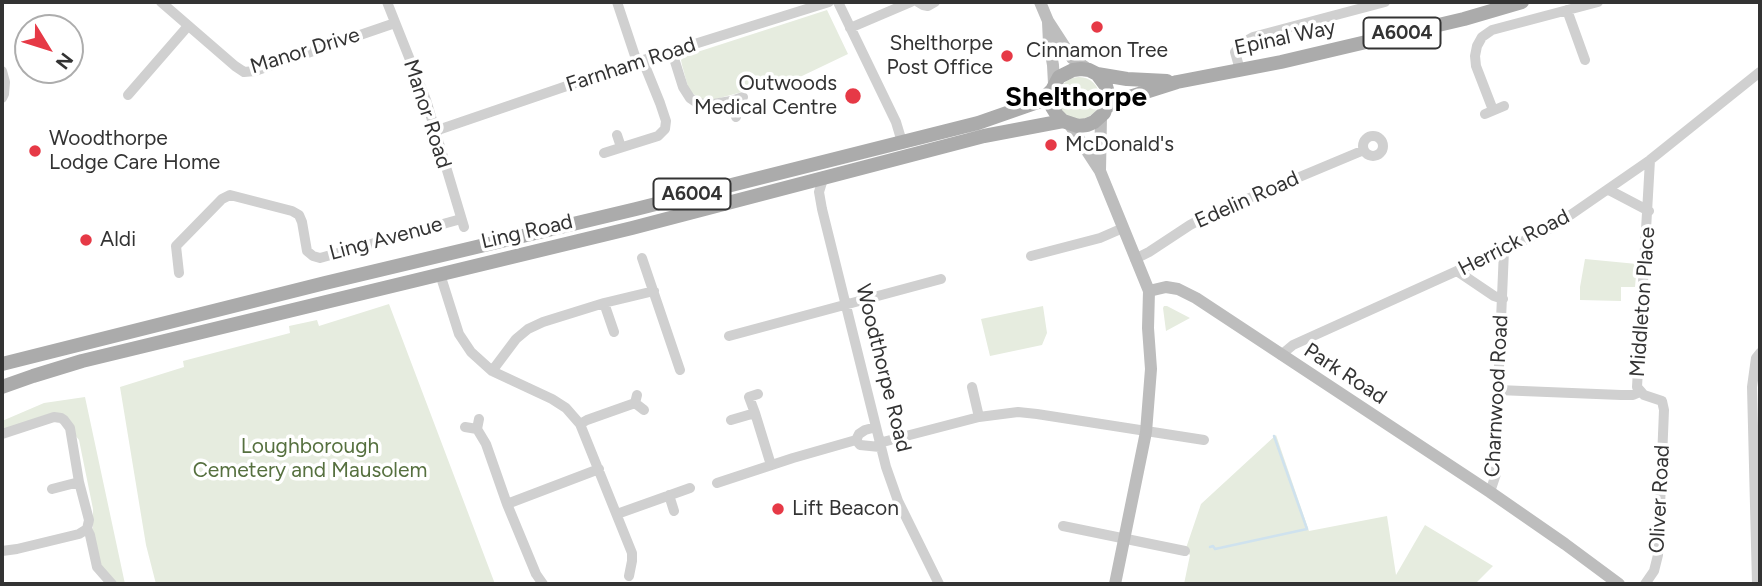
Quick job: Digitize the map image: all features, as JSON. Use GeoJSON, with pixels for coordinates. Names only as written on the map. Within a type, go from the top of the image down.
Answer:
{"type":"FeatureCollection","features":[{"type":"Feature","properties":{"kind":"main road","name":"Epinal Way"},"geometry":{"type":"LineString","coordinates":[[1104,112],[1117,102],[1177,82],[1454,21],[1522,2]]}},
{"type":"Feature","properties":{"kind":"main road","name":"A6004"},"geometry":{"type":"LineString","coordinates":[[1053,87],[1059,77],[1073,70],[1093,72]]}},
{"type":"Feature","properties":{"kind":"main road","name":"Epinal Way"},"geometry":{"type":"LineString","coordinates":[[1093,72],[1127,79],[1177,82]]}},
{"type":"Feature","properties":{"kind":"main road"},"geometry":{"type":"LineString","coordinates":[[1093,72],[1106,86],[1108,101],[1104,112]]}},
{"type":"Feature","properties":{"kind":"main road"},"geometry":{"type":"LineString","coordinates":[[1053,87],[1052,107],[1067,123]]}},
{"type":"Feature","properties":{"kind":"main road","name":"Ling Road"},"geometry":{"type":"LineString","coordinates":[[2,364],[978,123],[1041,101],[1053,87]]}},
{"type":"Feature","properties":{"kind":"main road","name":"A6004"},"geometry":{"type":"LineString","coordinates":[[1067,123],[1087,125],[1104,112]]}},
{"type":"Feature","properties":{"kind":"main road","name":"Ling Road"},"geometry":{"type":"LineString","coordinates":[[2,387],[82,361],[632,228],[984,136],[1067,123]]}},
{"type":"Feature","properties":{"kind":"main road"},"geometry":{"type":"LineString","coordinates":[[823,178],[838,158]]}},
{"type":"Feature","properties":{"kind":"street","name":"Manor Drive"},"geometry":{"type":"LineString","coordinates":[[161,2],[244,72],[255,71],[395,23]]}},
{"type":"Feature","properties":{"kind":"street","name":"Manor Road"},"geometry":{"type":"LineString","coordinates":[[387,2],[426,100],[462,223]]}},
{"type":"Feature","properties":{"kind":"street"},"geometry":{"type":"LineString","coordinates":[[604,153],[659,136],[666,129],[660,103],[640,62],[617,2]]}},
{"type":"Feature","properties":{"kind":"street","name":"Farnham Road"},"geometry":{"type":"LineString","coordinates":[[435,131],[829,2]]}},
{"type":"Feature","properties":{"kind":"street"},"geometry":{"type":"LineString","coordinates":[[838,2],[896,122],[902,142]]}},
{"type":"Feature","properties":{"kind":"street"},"geometry":{"type":"LineString","coordinates":[[850,28],[911,2]]}},
{"type":"Feature","properties":{"kind":"street"},"geometry":{"type":"LineString","coordinates":[[918,2],[928,6],[935,2]]}},
{"type":"Feature","properties":{"kind":"street"},"geometry":{"type":"LineString","coordinates":[[1040,2],[1048,21],[1072,58],[1093,72]]}},
{"type":"Feature","properties":{"kind":"street"},"geometry":{"type":"LineString","coordinates":[[1240,70],[1235,52],[1253,37],[1385,2]]}},
{"type":"Feature","properties":{"kind":"street"},"geometry":{"type":"LineString","coordinates":[[1494,110],[1476,65],[1477,46],[1482,37],[1492,30],[1598,2]]}},
{"type":"Feature","properties":{"kind":"street"},"geometry":{"type":"LineString","coordinates":[[1567,10],[1585,60]]}},
{"type":"Feature","properties":{"kind":"street"},"geometry":{"type":"LineString","coordinates":[[1048,21],[1054,65],[1053,87]]}},
{"type":"Feature","properties":{"kind":"street"},"geometry":{"type":"LineString","coordinates":[[128,95],[188,26]]}},
{"type":"Feature","properties":{"kind":"street"},"geometry":{"type":"LineString","coordinates":[[672,52],[683,87],[696,102],[708,105],[743,97]]}},
{"type":"Feature","properties":{"kind":"street"},"geometry":{"type":"LineString","coordinates":[[2,71],[5,82],[2,98]]}},
{"type":"Feature","properties":{"kind":"street","name":"Herrick Road"},"geometry":{"type":"LineString","coordinates":[[1281,355],[1293,345],[1556,225],[1650,160],[1760,72]]}},
{"type":"Feature","properties":{"kind":"street"},"geometry":{"type":"LineString","coordinates":[[731,101],[736,117]]}},
{"type":"Feature","properties":{"kind":"street"},"geometry":{"type":"LineString","coordinates":[[1100,171],[1104,112]]}},
{"type":"Feature","properties":{"kind":"street"},"geometry":{"type":"LineString","coordinates":[[1067,123],[1100,171],[1149,291],[1151,369],[1146,432],[1115,584]]}},
{"type":"Feature","properties":{"kind":"street"},"geometry":{"type":"LineString","coordinates":[[617,135],[621,147]]}},
{"type":"Feature","properties":{"kind":"street","name":"Edelin Road"},"geometry":{"type":"LineString","coordinates":[[1135,259],[1211,214],[1364,150]]}},
{"type":"Feature","properties":{"kind":"street","name":"Middleton Place"},"geometry":{"type":"LineString","coordinates":[[1650,160],[1637,387],[1640,392],[1662,401],[1664,410]]}},
{"type":"Feature","properties":{"kind":"street","name":"Woodthorpe Road"},"geometry":{"type":"LineString","coordinates":[[823,178],[819,192],[822,209],[880,445],[898,500],[939,584]]}},
{"type":"Feature","properties":{"kind":"street","name":"Middleton Place"},"geometry":{"type":"LineString","coordinates":[[1609,190],[1649,211]]}},
{"type":"Feature","properties":{"kind":"street","name":"Ling Avenue"},"geometry":{"type":"LineString","coordinates":[[179,273],[176,246],[226,196],[235,195],[302,213],[307,251],[320,258],[462,223]]}},
{"type":"Feature","properties":{"kind":"street"},"geometry":{"type":"LineString","coordinates":[[1031,256],[1100,238],[1123,228]]}},
{"type":"Feature","properties":{"kind":"street","name":"Charnwood Road"},"geometry":{"type":"LineString","coordinates":[[1490,492],[1496,474],[1504,250]]}},
{"type":"Feature","properties":{"kind":"street"},"geometry":{"type":"LineString","coordinates":[[642,258],[680,370]]}},
{"type":"Feature","properties":{"kind":"street","name":"Charnwood Road"},"geometry":{"type":"LineString","coordinates":[[1457,271],[1494,296],[1503,299]]}},
{"type":"Feature","properties":{"kind":"street"},"geometry":{"type":"LineString","coordinates":[[440,274],[459,334],[471,352],[492,371],[566,408],[580,424],[632,553],[628,578]]}},
{"type":"Feature","properties":{"kind":"street"},"geometry":{"type":"LineString","coordinates":[[729,336],[941,279]]}},
{"type":"Feature","properties":{"kind":"street","name":"Park Road"},"geometry":{"type":"LineString","coordinates":[[1149,291],[1166,287],[1178,289],[1196,298],[1490,492],[1619,584]]}},
{"type":"Feature","properties":{"kind":"street"},"geometry":{"type":"LineString","coordinates":[[492,371],[516,339],[528,329],[604,303],[654,291]]}},
{"type":"Feature","properties":{"kind":"street"},"geometry":{"type":"LineString","coordinates":[[604,303],[614,332]]}},
{"type":"Feature","properties":{"kind":"street"},"geometry":{"type":"LineString","coordinates":[[1757,584],[1752,387],[1756,358],[1760,352]]}},
{"type":"Feature","properties":{"kind":"street"},"geometry":{"type":"LineString","coordinates":[[972,387],[979,416]]}},
{"type":"Feature","properties":{"kind":"street","name":"Middleton Place"},"geometry":{"type":"LineString","coordinates":[[1498,390],[1621,395],[1640,392]]}},
{"type":"Feature","properties":{"kind":"street"},"geometry":{"type":"LineString","coordinates":[[758,394],[749,397],[771,465]]}},
{"type":"Feature","properties":{"kind":"street"},"geometry":{"type":"LineString","coordinates":[[580,424],[636,399],[644,410]]}},
{"type":"Feature","properties":{"kind":"street","name":"Oliver Road"},"geometry":{"type":"LineString","coordinates":[[1645,584],[1654,571],[1658,555],[1664,410]]}},
{"type":"Feature","properties":{"kind":"street"},"geometry":{"type":"LineString","coordinates":[[856,440],[860,445],[880,445],[979,416],[1018,412],[1204,440]]}},
{"type":"Feature","properties":{"kind":"street"},"geometry":{"type":"LineString","coordinates":[[731,420],[755,413]]}},
{"type":"Feature","properties":{"kind":"street"},"geometry":{"type":"LineString","coordinates":[[2,434],[44,420],[61,418],[70,428],[79,482],[89,520],[87,529],[97,567],[112,584]]}},
{"type":"Feature","properties":{"kind":"street"},"geometry":{"type":"LineString","coordinates":[[464,427],[478,424],[536,574],[548,583]]}},
{"type":"Feature","properties":{"kind":"street"},"geometry":{"type":"LineString","coordinates":[[717,483],[856,440],[864,430],[876,427]]}},
{"type":"Feature","properties":{"kind":"street"},"geometry":{"type":"LineString","coordinates":[[507,504],[599,469]]}},
{"type":"Feature","properties":{"kind":"street"},"geometry":{"type":"LineString","coordinates":[[52,489],[79,482]]}},
{"type":"Feature","properties":{"kind":"street"},"geometry":{"type":"LineString","coordinates":[[617,514],[691,488]]}},
{"type":"Feature","properties":{"kind":"street"},"geometry":{"type":"LineString","coordinates":[[668,495],[674,511]]}},
{"type":"Feature","properties":{"kind":"street"},"geometry":{"type":"LineString","coordinates":[[1063,526],[1185,551]]}},
{"type":"Feature","properties":{"kind":"street"},"geometry":{"type":"LineString","coordinates":[[2,551],[79,534],[87,529]]}},
{"type":"Feature","properties":{"kind":"green space"},"geometry":{"type":"Polygon","coordinates":[[[827,10],[848,54],[802,76],[712,100],[700,99],[688,87],[681,60],[685,56],[827,10]]]}},
{"type":"Feature","properties":{"kind":"green space"},"geometry":{"type":"Polygon","coordinates":[[[1079,77],[1094,83],[1100,98],[1094,113],[1079,119],[1064,113],[1058,98],[1064,83],[1079,77]]]}},
{"type":"Feature","properties":{"kind":"green space"},"geometry":{"type":"Polygon","coordinates":[[[1585,259],[1637,264],[1635,287],[1621,287],[1621,301],[1580,300],[1585,259]]]}},
{"type":"Feature","properties":{"kind":"green space","name":"Loughborough Cemetery and Mausolem"},"geometry":{"type":"Polygon","coordinates":[[[389,304],[495,584],[156,584],[146,545],[120,387],[184,367],[183,361],[290,333],[289,326],[317,320],[319,326],[389,304]]]}},
{"type":"Feature","properties":{"kind":"green space"},"geometry":{"type":"Polygon","coordinates":[[[1043,306],[1047,333],[1042,345],[990,356],[981,319],[1043,306]]]}},
{"type":"Feature","properties":{"kind":"green space"},"geometry":{"type":"Polygon","coordinates":[[[1164,306],[1167,306],[1190,318],[1166,331],[1164,306]]]}},
{"type":"Feature","properties":{"kind":"green space"},"geometry":{"type":"Polygon","coordinates":[[[85,397],[125,584],[112,584],[97,567],[87,529],[93,528],[93,509],[79,440],[61,418],[2,434],[2,421],[44,403],[85,397]]]}},
{"type":"Feature","properties":{"kind":"green space"},"geometry":{"type":"Polygon","coordinates":[[[1276,435],[1309,531],[1387,516],[1396,575],[1425,525],[1493,566],[1475,584],[1184,584],[1190,555],[1185,551],[1201,504],[1276,435]]]}},
{"type":"Feature","properties":{"kind":"waterway"},"geometry":{"type":"LineString","coordinates":[[1210,547],[1215,549],[1307,529],[1274,436]]}},
{"type":"Feature","properties":{"kind":"place","name":"Cinnamon Tree"},"geometry":{"type":"Point","coordinates":[1097,27]}},
{"type":"Feature","properties":{"kind":"place","name":"Shelthorpe Post Office"},"geometry":{"type":"Point","coordinates":[1007,56]}},
{"type":"Feature","properties":{"kind":"place","name":"Outwoods Medical Centre"},"geometry":{"type":"Point","coordinates":[853,96]}},
{"type":"Feature","properties":{"kind":"place","name":"McDonald's"},"geometry":{"type":"Point","coordinates":[1051,145]}},
{"type":"Feature","properties":{"kind":"place","name":"Woodthorpe Lodge Care Home"},"geometry":{"type":"Point","coordinates":[35,151]}},
{"type":"Feature","properties":{"kind":"place","name":"Aldi"},"geometry":{"type":"Point","coordinates":[86,240]}},
{"type":"Feature","properties":{"kind":"place","name":"Lift Beacon"},"geometry":{"type":"Point","coordinates":[778,509]}},
{"type":"Feature","properties":{"kind":"district","name":"Shelthorpe"},"geometry":{"type":"Point","coordinates":[1076,98]}}]}
